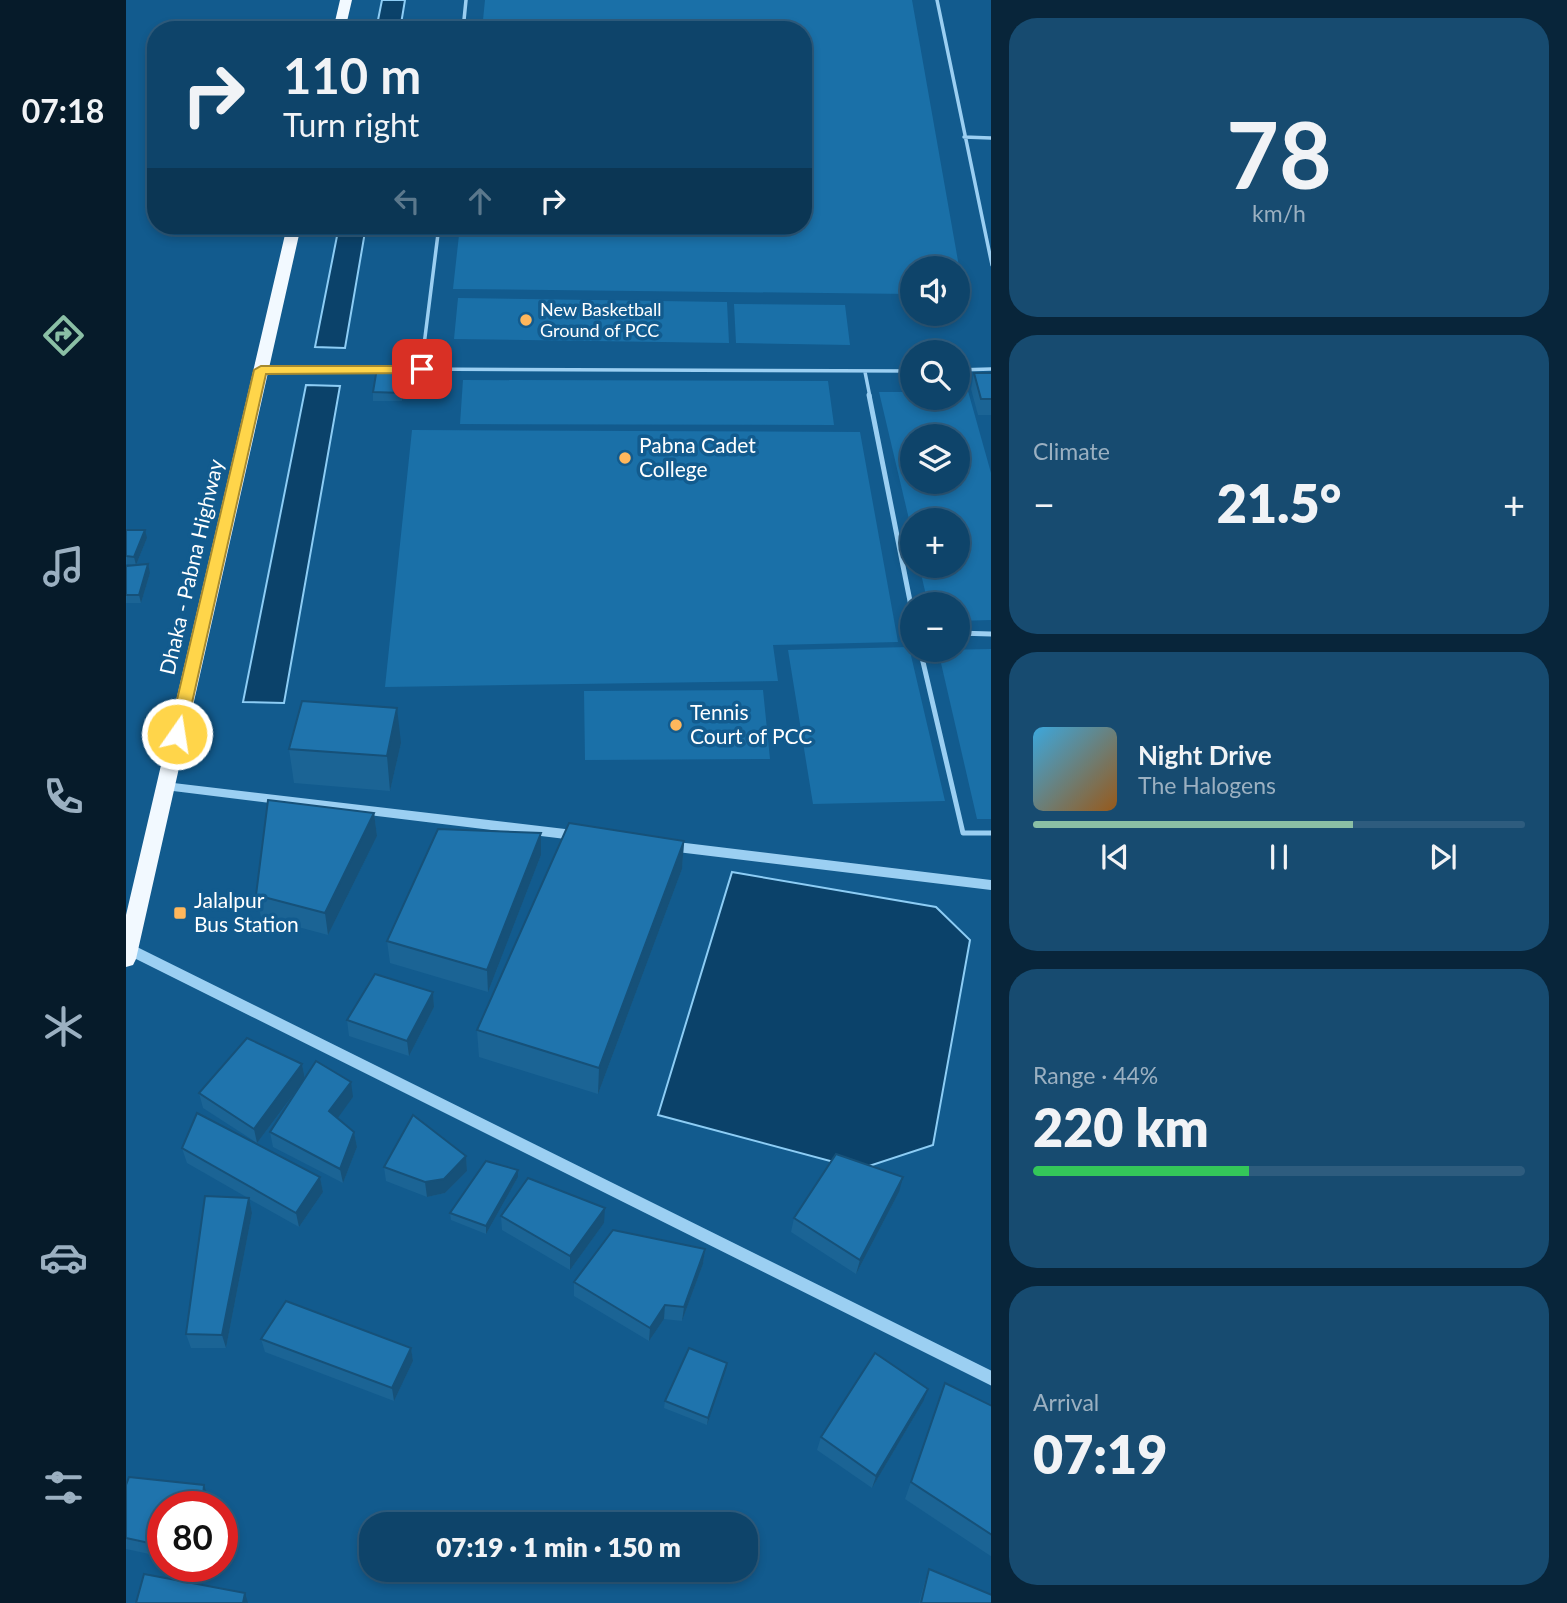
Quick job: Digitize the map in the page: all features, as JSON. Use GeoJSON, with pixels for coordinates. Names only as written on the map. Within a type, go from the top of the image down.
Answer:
{"type":"FeatureCollection","features":[{"type":"Feature","properties":{"kind":"highway"},"geometry":{"type":"LineString","coordinates":[[341,21],[346,0]]}},
{"type":"Feature","properties":{"kind":"highway","name":"Dhaka - Pabna Highway"},"geometry":{"type":"LineString","coordinates":[[127,954],[292,235]]}},
{"type":"Feature","properties":{"kind":"street"},"geometry":{"type":"LineString","coordinates":[[165,786],[592,837]]}},
{"type":"Feature","properties":{"kind":"street"},"geometry":{"type":"LineString","coordinates":[[661,845],[991,885]]}},
{"type":"Feature","properties":{"kind":"street"},"geometry":{"type":"LineString","coordinates":[[127,954],[991,1378]]}},
{"type":"Feature","properties":{"kind":"lane"},"geometry":{"type":"LineString","coordinates":[[464,21],[466,0]]}},
{"type":"Feature","properties":{"kind":"lane"},"geometry":{"type":"LineString","coordinates":[[937,0],[991,265]]}},
{"type":"Feature","properties":{"kind":"lane"},"geometry":{"type":"LineString","coordinates":[[964,137],[991,138]]}},
{"type":"Feature","properties":{"kind":"lane"},"geometry":{"type":"LineString","coordinates":[[422,369],[438,235]]}},
{"type":"Feature","properties":{"kind":"lane"},"geometry":{"type":"LineString","coordinates":[[970,370],[991,369]]}},
{"type":"Feature","properties":{"kind":"lane"},"geometry":{"type":"LineString","coordinates":[[261,370],[900,371]]}},
{"type":"Feature","properties":{"kind":"lane"},"geometry":{"type":"LineString","coordinates":[[865,372],[908,592]]}},
{"type":"Feature","properties":{"kind":"lane"},"geometry":{"type":"LineString","coordinates":[[970,634],[991,634]]}},
{"type":"Feature","properties":{"kind":"lane"},"geometry":{"type":"LineString","coordinates":[[923,662],[962,832],[991,833]]}},
{"type":"Feature","properties":{"kind":"shaded area"},"geometry":{"type":"Polygon","coordinates":[[[382,0],[405,0],[402,21],[378,21],[382,0]]]}},
{"type":"Feature","properties":{"kind":"shaded area"},"geometry":{"type":"Polygon","coordinates":[[[485,0],[912,0],[957,256],[900,256],[900,294],[453,289],[459,235],[812,235],[812,21],[483,21],[485,0]]]}},
{"type":"Feature","properties":{"kind":"shaded area"},"geometry":{"type":"Polygon","coordinates":[[[337,235],[364,235],[345,348],[315,347],[337,235]]]}},
{"type":"Feature","properties":{"kind":"shaded area"},"geometry":{"type":"Polygon","coordinates":[[[458,298],[727,302],[729,343],[454,339],[458,298]]]}},
{"type":"Feature","properties":{"kind":"shaded area"},"geometry":{"type":"Polygon","coordinates":[[[734,304],[845,305],[850,345],[736,343],[734,304]]]}},
{"type":"Feature","properties":{"kind":"shaded area"},"geometry":{"type":"Polygon","coordinates":[[[463,380],[828,381],[834,425],[460,424],[463,380]]]}},
{"type":"Feature","properties":{"kind":"shaded area"},"geometry":{"type":"Polygon","coordinates":[[[306,385],[340,386],[284,703],[243,702],[306,385]]]}},
{"type":"Feature","properties":{"kind":"shaded area"},"geometry":{"type":"Polygon","coordinates":[[[879,392],[900,392],[900,410],[970,410],[970,398],[991,473],[991,620],[970,621],[970,592],[925,592],[922,578],[970,578],[970,508],[906,508],[903,494],[970,494],[970,424],[900,424],[900,481],[879,392]]]}},
{"type":"Feature","properties":{"kind":"shaded area"},"geometry":{"type":"Polygon","coordinates":[[[412,430],[860,432],[898,642],[773,645],[778,681],[385,687],[412,430]]]}},
{"type":"Feature","properties":{"kind":"shaded area"},"geometry":{"type":"Polygon","coordinates":[[[900,647],[900,662],[913,662],[945,801],[813,804],[788,650],[900,647]]]}},
{"type":"Feature","properties":{"kind":"shaded area"},"geometry":{"type":"Polygon","coordinates":[[[970,649],[991,649],[991,819],[977,819],[941,662],[970,662],[970,649]]]}},
{"type":"Feature","properties":{"kind":"shaded area","name":"Tennis Court of PCC"},"geometry":{"type":"Polygon","coordinates":[[[763,690],[770,759],[585,760],[584,691],[763,690]]]}},
{"type":"Feature","properties":{"kind":"shaded area"},"geometry":{"type":"Polygon","coordinates":[[[732,872],[936,907],[970,940],[933,1145],[860,1169],[658,1115],[732,872]]]}},
{"type":"Feature","properties":{"kind":"building"},"geometry":{"type":"Polygon","coordinates":[[[377,368],[406,369],[402,393],[373,392],[377,368]]]}},
{"type":"Feature","properties":{"kind":"building"},"geometry":{"type":"Polygon","coordinates":[[[974,373],[991,373],[991,399],[981,399],[974,373]]]}},
{"type":"Feature","properties":{"kind":"building"},"geometry":{"type":"Polygon","coordinates":[[[126,530],[145,530],[134,557],[126,556],[126,530]]]}},
{"type":"Feature","properties":{"kind":"building"},"geometry":{"type":"Polygon","coordinates":[[[148,564],[139,595],[126,595],[126,566],[148,564]]]}},
{"type":"Feature","properties":{"kind":"building"},"geometry":{"type":"Polygon","coordinates":[[[302,701],[397,708],[387,756],[289,749],[302,701]]]}},
{"type":"Feature","properties":{"kind":"building"},"geometry":{"type":"Polygon","coordinates":[[[268,800],[374,813],[325,913],[256,895],[268,800]]]}},
{"type":"Feature","properties":{"kind":"building"},"geometry":{"type":"Polygon","coordinates":[[[569,823],[684,841],[599,1068],[477,1030],[569,823]]]}},
{"type":"Feature","properties":{"kind":"building"},"geometry":{"type":"Polygon","coordinates":[[[438,829],[541,833],[487,970],[387,941],[438,829]]]}},
{"type":"Feature","properties":{"kind":"building"},"geometry":{"type":"Polygon","coordinates":[[[375,974],[433,992],[407,1041],[347,1020],[375,974]]]}},
{"type":"Feature","properties":{"kind":"building"},"geometry":{"type":"Polygon","coordinates":[[[247,1038],[302,1064],[254,1129],[199,1093],[247,1038]]]}},
{"type":"Feature","properties":{"kind":"building"},"geometry":{"type":"Polygon","coordinates":[[[316,1061],[351,1082],[329,1111],[354,1132],[340,1169],[270,1132],[316,1061]]]}},
{"type":"Feature","properties":{"kind":"building"},"geometry":{"type":"Polygon","coordinates":[[[197,1113],[320,1177],[296,1213],[182,1148],[197,1113]]]}},
{"type":"Feature","properties":{"kind":"building"},"geometry":{"type":"Polygon","coordinates":[[[413,1115],[466,1156],[444,1179],[425,1182],[384,1167],[413,1115]]]}},
{"type":"Feature","properties":{"kind":"building"},"geometry":{"type":"Polygon","coordinates":[[[836,1154],[903,1177],[860,1260],[794,1218],[836,1154]]]}},
{"type":"Feature","properties":{"kind":"building"},"geometry":{"type":"Polygon","coordinates":[[[486,1161],[518,1170],[486,1226],[450,1213],[486,1161]]]}},
{"type":"Feature","properties":{"kind":"building"},"geometry":{"type":"Polygon","coordinates":[[[528,1178],[605,1208],[570,1256],[501,1216],[528,1178]]]}},
{"type":"Feature","properties":{"kind":"building"},"geometry":{"type":"Polygon","coordinates":[[[205,1196],[249,1198],[222,1335],[186,1334],[205,1196]]]}},
{"type":"Feature","properties":{"kind":"building"},"geometry":{"type":"Polygon","coordinates":[[[613,1230],[705,1249],[684,1307],[665,1305],[650,1328],[574,1282],[613,1230]]]}},
{"type":"Feature","properties":{"kind":"building"},"geometry":{"type":"Polygon","coordinates":[[[286,1301],[411,1348],[392,1388],[261,1339],[286,1301]]]}},
{"type":"Feature","properties":{"kind":"building"},"geometry":{"type":"Polygon","coordinates":[[[689,1348],[727,1363],[708,1418],[665,1401],[689,1348]]]}},
{"type":"Feature","properties":{"kind":"building"},"geometry":{"type":"Polygon","coordinates":[[[875,1353],[928,1389],[876,1476],[821,1437],[875,1353]]]}},
{"type":"Feature","properties":{"kind":"building"},"geometry":{"type":"Polygon","coordinates":[[[945,1383],[991,1406],[991,1534],[911,1482],[945,1383]]]}},
{"type":"Feature","properties":{"kind":"building"},"geometry":{"type":"Polygon","coordinates":[[[129,1477],[204,1485],[203,1491],[147,1491],[147,1543],[126,1538],[126,1485],[129,1477]]]}},
{"type":"Feature","properties":{"kind":"building"},"geometry":{"type":"Polygon","coordinates":[[[929,1569],[991,1595],[991,1603],[921,1603],[929,1569]]]}},
{"type":"Feature","properties":{"kind":"building"},"geometry":{"type":"Polygon","coordinates":[[[144,1574],[147,1575],[147,1582],[187,1582],[245,1593],[243,1603],[136,1603],[144,1574]]]}},
{"type":"Feature","properties":{"kind":"place","name":"New Basketball Ground of PCC"},"geometry":{"type":"Point","coordinates":[526,320]}},
{"type":"Feature","properties":{"kind":"place","name":"Pabna Cadet College"},"geometry":{"type":"Point","coordinates":[625,458]}},
{"type":"Feature","properties":{"kind":"place","name":"Tennis Court of PCC"},"geometry":{"type":"Point","coordinates":[676,725]}},
{"type":"Feature","properties":{"kind":"place","name":"Jalalpur Bus Station"},"geometry":{"type":"Point","coordinates":[180,913]}},
{"type":"Feature","properties":{"kind":"route"},"geometry":{"type":"LineString","coordinates":[[177,734],[261,370],[422,369]]}}]}
